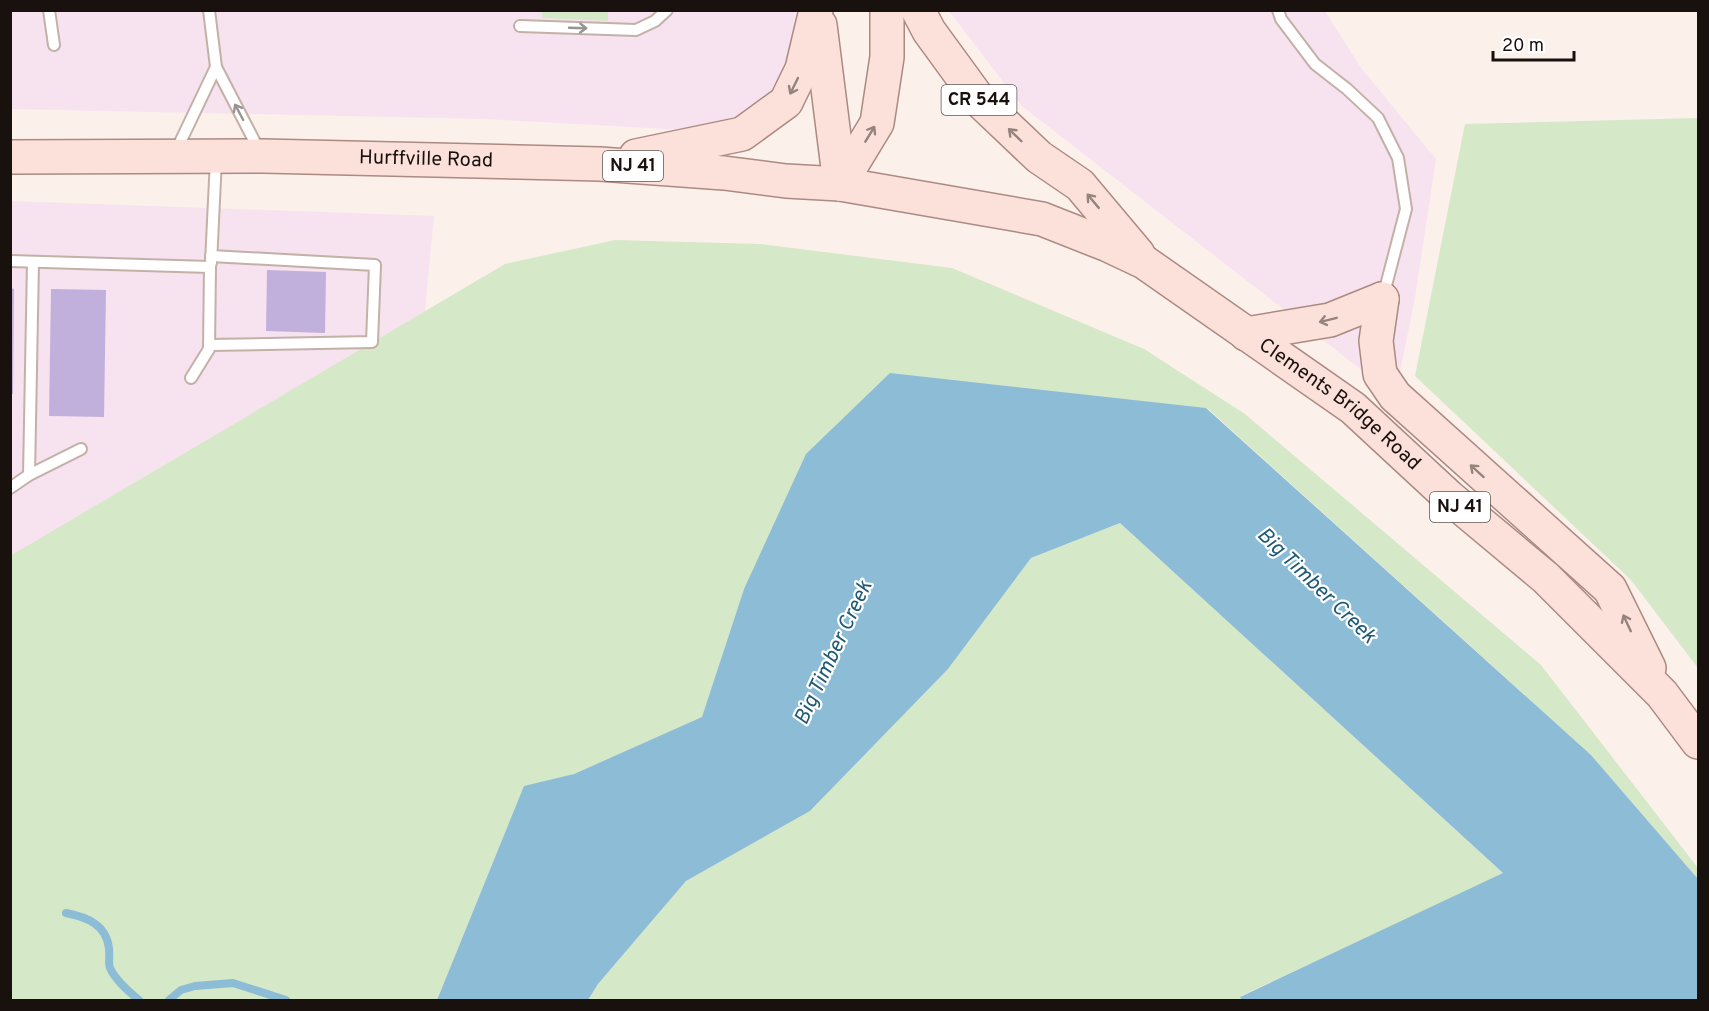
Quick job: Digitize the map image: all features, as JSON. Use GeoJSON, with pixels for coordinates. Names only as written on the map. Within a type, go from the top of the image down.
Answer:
{"type":"FeatureCollection","features":[{"type":"Feature","properties":{"kind":"main road"},"geometry":{"type":"LineString","coordinates":[[600,164],[742,134],[786,102],[802,69],[817,10]]}},
{"type":"Feature","properties":{"kind":"main road"},"geometry":{"type":"LineString","coordinates":[[817,10],[840,184]]}},
{"type":"Feature","properties":{"kind":"main road"},"geometry":{"type":"LineString","coordinates":[[840,184],[877,123],[887,57],[887,10]]}},
{"type":"Feature","properties":{"kind":"main road","name":"Clements Bridge Road"},"geometry":{"type":"LineString","coordinates":[[918,10],[929,30],[980,101],[1039,158],[1080,186],[1144,262]]}},
{"type":"Feature","properties":{"kind":"main road","name":"Hurffville Road"},"geometry":{"type":"LineString","coordinates":[[10,157],[263,156],[600,164],[840,184]]}},
{"type":"Feature","properties":{"kind":"main road","name":"Clements Bridge Road"},"geometry":{"type":"LineString","coordinates":[[840,184],[1042,219],[1144,262],[1353,408],[1449,497],[1546,578],[1662,694],[1698,742]]}},
{"type":"Feature","properties":{"kind":"main road"},"geometry":{"type":"LineString","coordinates":[[1246,334],[1330,320],[1382,299]]}},
{"type":"Feature","properties":{"kind":"main road"},"geometry":{"type":"LineString","coordinates":[[1382,299],[1376,341],[1380,374],[1395,396],[1610,589],[1662,694]]}},
{"type":"Feature","properties":{"kind":"lane"},"geometry":{"type":"LineString","coordinates":[[49,10],[54,45]]}},
{"type":"Feature","properties":{"kind":"lane"},"geometry":{"type":"LineString","coordinates":[[209,10],[216,67],[263,156]]}},
{"type":"Feature","properties":{"kind":"lane"},"geometry":{"type":"LineString","coordinates":[[520,26],[636,30],[655,21],[667,10]]}},
{"type":"Feature","properties":{"kind":"lane"},"geometry":{"type":"LineString","coordinates":[[1278,10],[1281,18],[1315,64],[1347,89],[1378,118],[1398,158],[1406,209],[1382,299]]}},
{"type":"Feature","properties":{"kind":"lane"},"geometry":{"type":"LineString","coordinates":[[174,157],[216,67]]}},
{"type":"Feature","properties":{"kind":"lane"},"geometry":{"type":"LineString","coordinates":[[191,378],[209,350],[217,157]]}},
{"type":"Feature","properties":{"kind":"lane"},"geometry":{"type":"LineString","coordinates":[[10,261],[375,265],[372,342],[209,345]]}},
{"type":"Feature","properties":{"kind":"lane"},"geometry":{"type":"LineString","coordinates":[[29,475],[33,262]]}},
{"type":"Feature","properties":{"kind":"lane"},"geometry":{"type":"LineString","coordinates":[[10,488],[29,475],[81,449]]}},
{"type":"Feature","properties":{"kind":"shaded area"},"geometry":{"type":"Polygon","coordinates":[[[11,11],[795,11],[792,70],[750,118],[703,131],[486,119],[11,109],[11,11]]]}},
{"type":"Feature","properties":{"kind":"shaded area"},"geometry":{"type":"Polygon","coordinates":[[[949,11],[1325,11],[1361,68],[1436,159],[1415,298],[1395,396],[1022,106],[949,11]]]}},
{"type":"Feature","properties":{"kind":"shaded area"},"geometry":{"type":"Polygon","coordinates":[[[11,201],[434,216],[425,311],[11,556],[11,201]]]}},
{"type":"Feature","properties":{"kind":"green space"},"geometry":{"type":"Polygon","coordinates":[[[542,11],[608,11],[608,21],[542,18],[542,11]]]}},
{"type":"Feature","properties":{"kind":"green space"},"geometry":{"type":"Polygon","coordinates":[[[1698,118],[1698,668],[1631,580],[1415,376],[1465,124],[1698,118]]]}},
{"type":"Feature","properties":{"kind":"green space"},"geometry":{"type":"Polygon","coordinates":[[[615,240],[760,244],[952,268],[1144,349],[1245,414],[1541,665],[1698,868],[1698,879],[1591,755],[1207,408],[744,589],[702,718],[574,774],[524,787],[437,1000],[11,1000],[10,556],[505,264],[615,240]]]}},
{"type":"Feature","properties":{"kind":"green space"},"geometry":{"type":"Polygon","coordinates":[[[1120,523],[1504,874],[1241,996],[1242,1000],[588,1000],[598,984],[686,881],[810,811],[948,669],[1031,558],[1120,523]]]}},
{"type":"Feature","properties":{"kind":"water","name":"Big Timber Creek"},"geometry":{"type":"Polygon","coordinates":[[[890,373],[1206,408],[1591,755],[1698,879],[1698,1000],[1242,1000],[1240,997],[1503,873],[1120,523],[1031,558],[948,669],[810,811],[686,881],[598,984],[588,1000],[437,1000],[524,786],[574,774],[702,717],[744,589],[806,454],[890,373]]]}},
{"type":"Feature","properties":{"kind":"building"},"geometry":{"type":"Polygon","coordinates":[[[267,270],[326,272],[325,333],[266,331],[267,270]]]}},
{"type":"Feature","properties":{"kind":"building"},"geometry":{"type":"Polygon","coordinates":[[[10,288],[14,289],[13,394],[10,394],[10,288]]]}},
{"type":"Feature","properties":{"kind":"building"},"geometry":{"type":"Polygon","coordinates":[[[51,289],[106,290],[104,417],[49,416],[51,289]]]}},
{"type":"Feature","properties":{"kind":"waterway"},"geometry":{"type":"LineString","coordinates":[[66,913],[88,920],[100,928],[107,941],[109,966],[123,986],[139,1000]]}},
{"type":"Feature","properties":{"kind":"waterway"},"geometry":{"type":"LineString","coordinates":[[169,1000],[181,990],[195,986],[233,983],[286,1000]]}}]}
